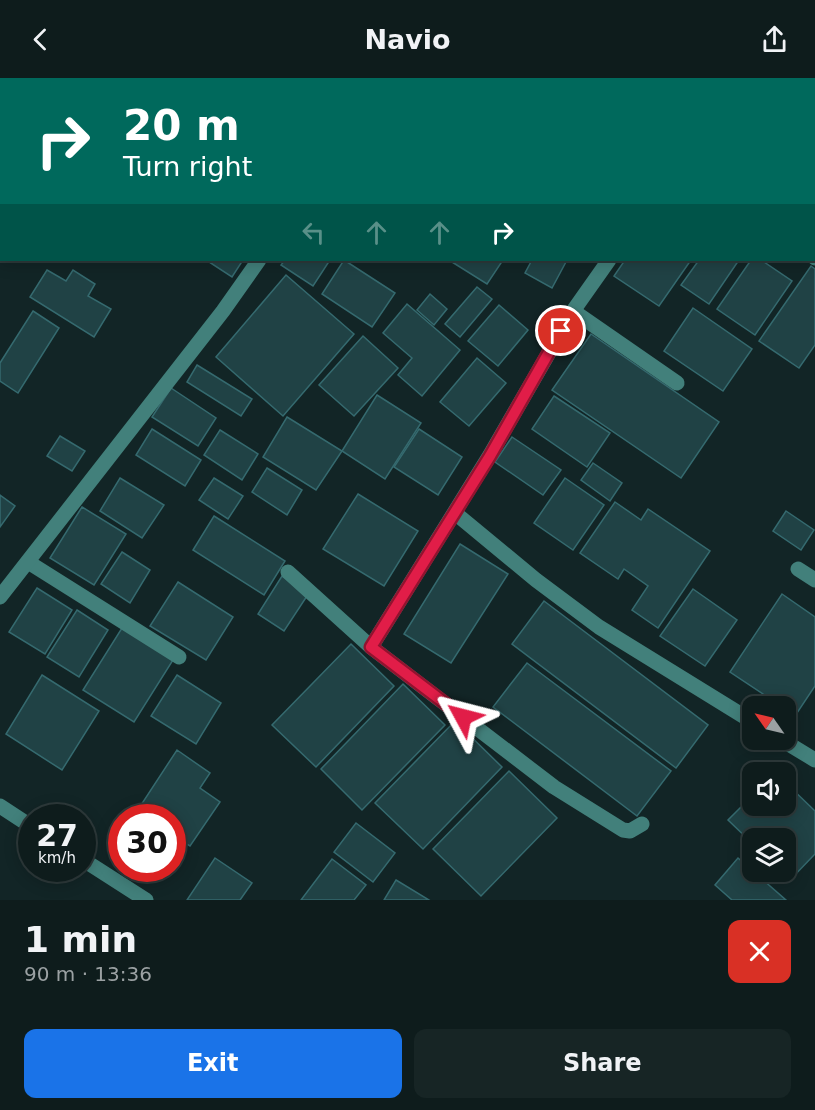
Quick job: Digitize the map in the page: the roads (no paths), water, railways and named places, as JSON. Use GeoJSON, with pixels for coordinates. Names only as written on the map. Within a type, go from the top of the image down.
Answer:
{"type":"FeatureCollection","features":[{"type":"Feature","properties":{"kind":"street"},"geometry":{"type":"LineString","coordinates":[[0,597],[223,311],[258,261]]}},
{"type":"Feature","properties":{"kind":"street"},"geometry":{"type":"LineString","coordinates":[[371,647],[490,456],[573,311],[608,261]]}},
{"type":"Feature","properties":{"kind":"street"},"geometry":{"type":"LineString","coordinates":[[573,311],[677,383]]}},
{"type":"Feature","properties":{"kind":"street"},"geometry":{"type":"LineString","coordinates":[[455,513],[536,580],[599,627],[742,715]]}},
{"type":"Feature","properties":{"kind":"street"},"geometry":{"type":"LineString","coordinates":[[28,562],[179,657]]}},
{"type":"Feature","properties":{"kind":"street"},"geometry":{"type":"LineString","coordinates":[[798,569],[815,580]]}},
{"type":"Feature","properties":{"kind":"street"},"geometry":{"type":"LineString","coordinates":[[288,572],[371,647],[554,787],[623,830],[630,831],[642,824]]}},
{"type":"Feature","properties":{"kind":"street"},"geometry":{"type":"LineString","coordinates":[[796,748],[815,760]]}},
{"type":"Feature","properties":{"kind":"street"},"geometry":{"type":"LineString","coordinates":[[0,806],[18,817]]}},
{"type":"Feature","properties":{"kind":"street"},"geometry":{"type":"LineString","coordinates":[[96,868],[146,900]]}}]}
